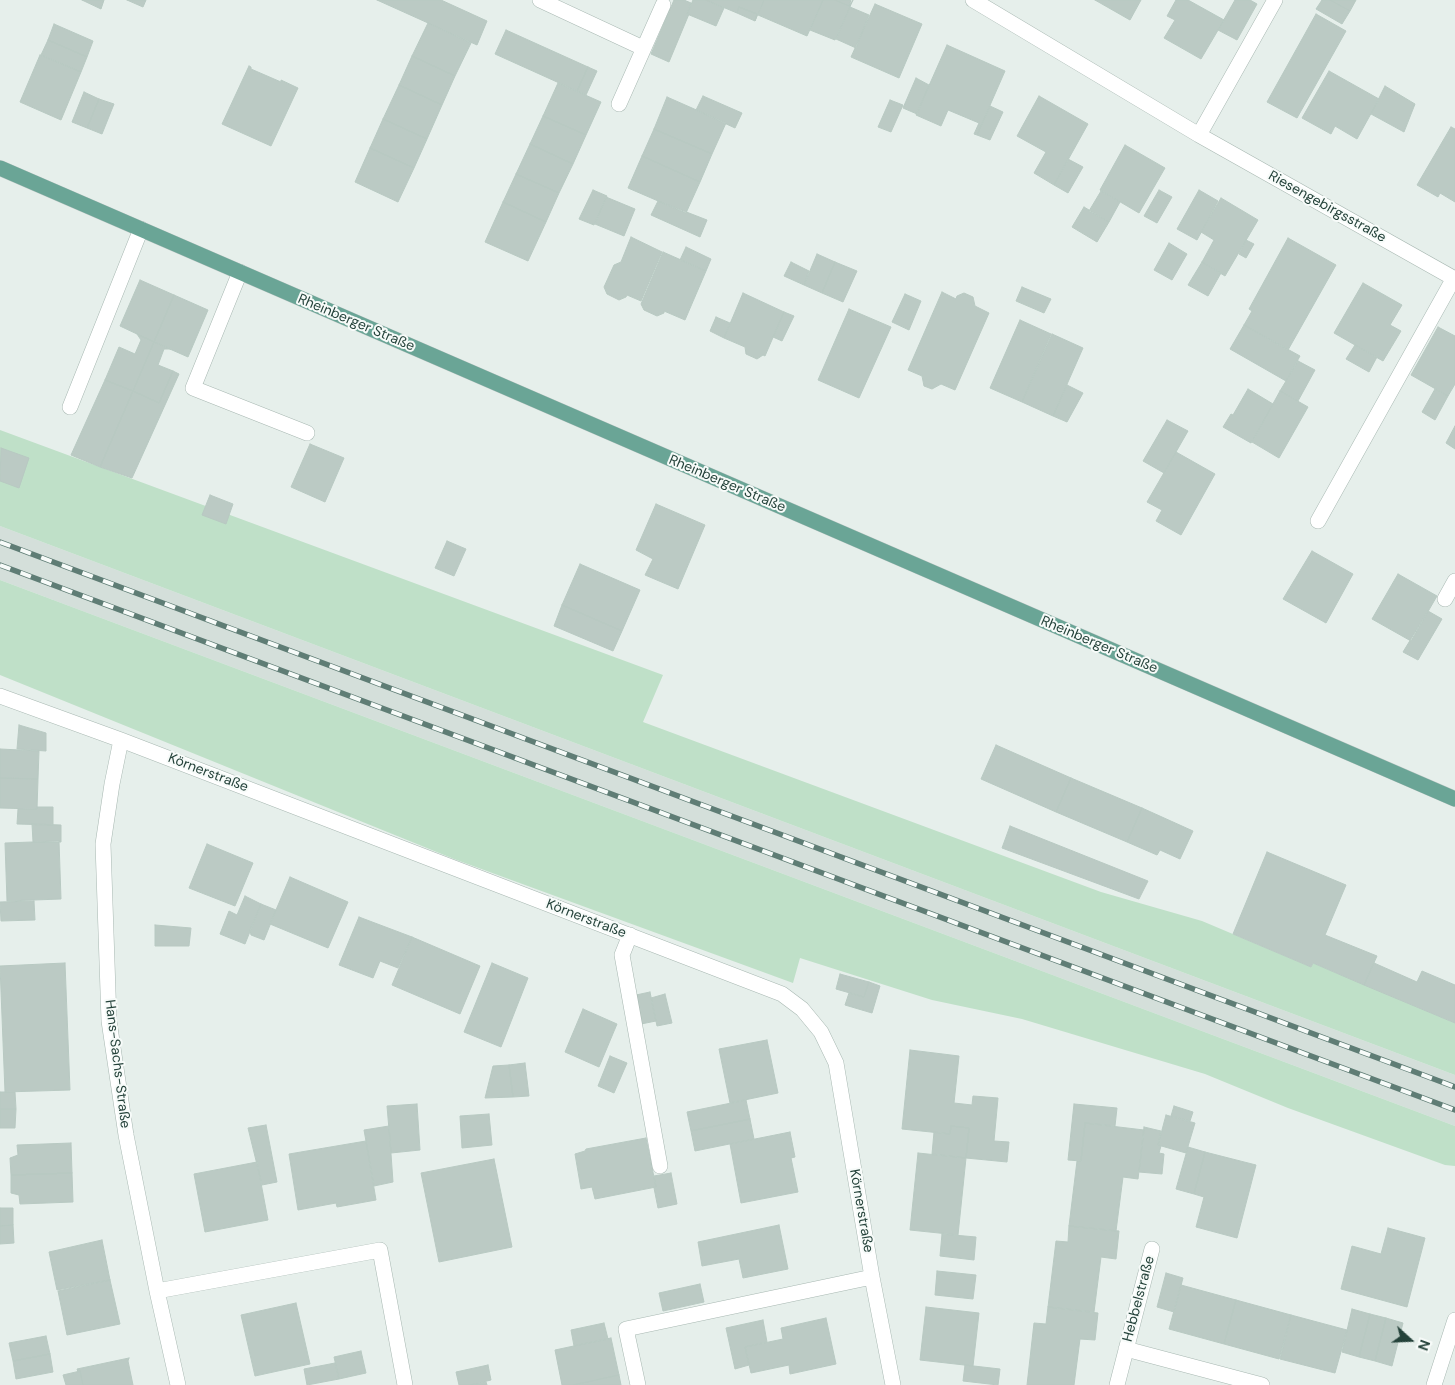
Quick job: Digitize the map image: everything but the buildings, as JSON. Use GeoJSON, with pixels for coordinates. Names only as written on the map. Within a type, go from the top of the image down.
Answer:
{"type":"FeatureCollection","features":[{"type":"Feature","properties":{"kind":"main road","name":"Rheinberger Straße"},"geometry":{"type":"LineString","coordinates":[[0,168],[1455,799]]}},
{"type":"Feature","properties":{"kind":"street"},"geometry":{"type":"LineString","coordinates":[[540,0],[643,48]]}},
{"type":"Feature","properties":{"kind":"street","name":"Riesengebirgsstraße"},"geometry":{"type":"LineString","coordinates":[[973,0],[1199,135],[1454,279]]}},
{"type":"Feature","properties":{"kind":"street"},"geometry":{"type":"LineString","coordinates":[[1199,135],[1275,0]]}},
{"type":"Feature","properties":{"kind":"street"},"geometry":{"type":"LineString","coordinates":[[619,104],[662,5]]}},
{"type":"Feature","properties":{"kind":"street"},"geometry":{"type":"LineString","coordinates":[[70,407],[141,229]]}},
{"type":"Feature","properties":{"kind":"street"},"geometry":{"type":"LineString","coordinates":[[240,272],[193,388],[307,433]]}},
{"type":"Feature","properties":{"kind":"street"},"geometry":{"type":"LineString","coordinates":[[1318,522],[1454,279]]}},
{"type":"Feature","properties":{"kind":"street"},"geometry":{"type":"LineString","coordinates":[[1445,599],[1455,581]]}},
{"type":"Feature","properties":{"kind":"street","name":"Körnerstraße"},"geometry":{"type":"LineString","coordinates":[[0,696],[122,740],[782,994],[802,1009],[822,1032],[836,1063],[872,1277],[893,1385]]}},
{"type":"Feature","properties":{"kind":"street","name":"Hans-Sachs-Straße"},"geometry":{"type":"LineString","coordinates":[[122,740],[112,784],[103,844],[109,1021],[126,1135],[178,1385]]}},
{"type":"Feature","properties":{"kind":"street"},"geometry":{"type":"LineString","coordinates":[[630,935],[622,955],[660,1166]]}},
{"type":"Feature","properties":{"kind":"street","name":"Hebbelstraße"},"geometry":{"type":"LineString","coordinates":[[1116,1385],[1152,1249]]}},
{"type":"Feature","properties":{"kind":"street"},"geometry":{"type":"LineString","coordinates":[[157,1291],[380,1250],[405,1385]]}},
{"type":"Feature","properties":{"kind":"street"},"geometry":{"type":"LineString","coordinates":[[638,1385],[626,1329],[872,1277]]}},
{"type":"Feature","properties":{"kind":"street"},"geometry":{"type":"LineString","coordinates":[[1434,1385],[1455,1320]]}},
{"type":"Feature","properties":{"kind":"street","name":"Hebbelstraße"},"geometry":{"type":"LineString","coordinates":[[1126,1349],[1262,1385]]}},
{"type":"Feature","properties":{"kind":"shaded area"},"geometry":{"type":"Polygon","coordinates":[[[0,526],[1455,1075],[1455,1126],[0,580],[0,526]]]}},
{"type":"Feature","properties":{"kind":"green space"},"geometry":{"type":"Polygon","coordinates":[[[0,430],[663,675],[643,722],[1101,892],[1202,921],[1311,967],[1313,963],[1455,1023],[1455,1075],[0,526],[0,430]]]}},
{"type":"Feature","properties":{"kind":"green space"},"geometry":{"type":"Polygon","coordinates":[[[0,580],[1455,1126],[1455,1166],[1445,1165],[1288,1108],[1205,1074],[1022,1019],[932,1000],[800,958],[793,983],[454,859],[0,675],[0,580]]]}},
{"type":"Feature","properties":{"kind":"railway"},"geometry":{"type":"LineString","coordinates":[[0,542],[1455,1087]]}},
{"type":"Feature","properties":{"kind":"railway"},"geometry":{"type":"LineString","coordinates":[[0,565],[1455,1110]]}}]}
